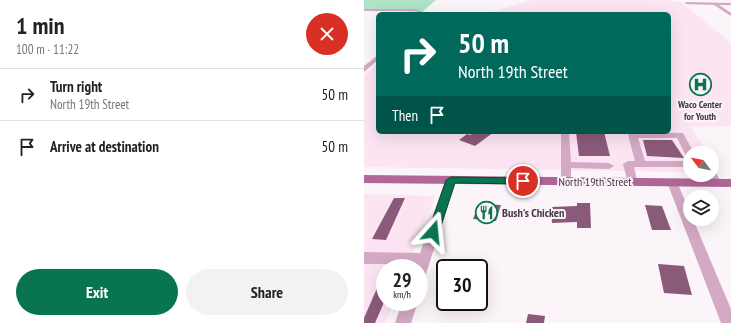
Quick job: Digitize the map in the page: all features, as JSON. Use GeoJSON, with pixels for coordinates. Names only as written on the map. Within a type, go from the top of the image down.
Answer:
{"type":"FeatureCollection","features":[{"type":"Feature","properties":{"kind":"main road","name":"North 19th Street"},"geometry":{"type":"LineString","coordinates":[[364,179],[683,181]]}},
{"type":"Feature","properties":{"kind":"main road","name":"North 19th Street"},"geometry":{"type":"LineString","coordinates":[[719,180],[731,183]]}},
{"type":"Feature","properties":{"kind":"street"},"geometry":{"type":"LineString","coordinates":[[686,3],[731,4]]}},
{"type":"Feature","properties":{"kind":"street"},"geometry":{"type":"LineString","coordinates":[[715,4],[731,14]]}},
{"type":"Feature","properties":{"kind":"street"},"geometry":{"type":"LineString","coordinates":[[364,10],[416,10],[422,12]]}},
{"type":"Feature","properties":{"kind":"street"},"geometry":{"type":"LineString","coordinates":[[364,70],[376,60]]}},
{"type":"Feature","properties":{"kind":"street"},"geometry":{"type":"LineString","coordinates":[[566,134],[566,181]]}},
{"type":"Feature","properties":{"kind":"street"},"geometry":{"type":"LineString","coordinates":[[641,164],[633,134],[680,135],[686,146]]}},
{"type":"Feature","properties":{"kind":"street"},"geometry":{"type":"LineString","coordinates":[[632,181],[628,164],[683,164]]}},
{"type":"Feature","properties":{"kind":"street"},"geometry":{"type":"LineString","coordinates":[[566,165],[609,166]]}},
{"type":"Feature","properties":{"kind":"street"},"geometry":{"type":"LineString","coordinates":[[364,258],[425,259],[451,180]]}},
{"type":"Feature","properties":{"kind":"street"},"geometry":{"type":"LineString","coordinates":[[672,182],[729,323]]}},
{"type":"Feature","properties":{"kind":"street"},"geometry":{"type":"LineString","coordinates":[[403,323],[407,311]]}},
{"type":"Feature","properties":{"kind":"shaded area"},"geometry":{"type":"Polygon","coordinates":[[[530,0],[663,0],[681,2],[731,43],[731,126],[691,127],[703,146],[683,146],[683,172],[364,167],[364,76],[376,65],[376,134],[671,134],[671,12],[493,12],[530,0]]]}},
{"type":"Feature","properties":{"kind":"shaded area"},"geometry":{"type":"Polygon","coordinates":[[[364,194],[435,196],[410,259],[376,259],[376,311],[390,311],[385,323],[364,323],[364,194]]]}},
{"type":"Feature","properties":{"kind":"green space"},"geometry":{"type":"Polygon","coordinates":[[[364,0],[436,0],[422,12],[364,10],[364,0]]]}},
{"type":"Feature","properties":{"kind":"building"},"geometry":{"type":"Polygon","coordinates":[[[467,134],[491,134],[475,146],[459,140],[467,134]]]}},
{"type":"Feature","properties":{"kind":"building"},"geometry":{"type":"Polygon","coordinates":[[[576,134],[604,134],[610,156],[579,156],[576,134]]]}},
{"type":"Feature","properties":{"kind":"building"},"geometry":{"type":"Polygon","coordinates":[[[643,140],[672,140],[683,158],[647,156],[643,140]]]}},
{"type":"Feature","properties":{"kind":"building"},"geometry":{"type":"Polygon","coordinates":[[[394,198],[405,198],[386,240],[372,239],[394,198]]]}},
{"type":"Feature","properties":{"kind":"building"},"geometry":{"type":"Polygon","coordinates":[[[577,203],[590,203],[591,228],[577,228],[577,222],[552,223],[551,207],[577,206],[577,203]]]}},
{"type":"Feature","properties":{"kind":"building","name":"Bush's Chicken"},"geometry":{"type":"Polygon","coordinates":[[[479,204],[501,205],[496,221],[473,219],[479,204]]]}},
{"type":"Feature","properties":{"kind":"building"},"geometry":{"type":"Polygon","coordinates":[[[645,205],[662,206],[671,230],[652,230],[645,205]]]}},
{"type":"Feature","properties":{"kind":"building"},"geometry":{"type":"Polygon","coordinates":[[[658,264],[684,266],[692,295],[664,293],[658,264]]]}},
{"type":"Feature","properties":{"kind":"building"},"geometry":{"type":"Polygon","coordinates":[[[376,291],[376,311],[380,311],[375,323],[364,323],[364,318],[376,291]]]}},
{"type":"Feature","properties":{"kind":"building"},"geometry":{"type":"Polygon","coordinates":[[[528,314],[545,316],[544,323],[526,323],[528,314]]]}},
{"type":"Feature","properties":{"kind":"place","name":"Waco Center for Youth"},"geometry":{"type":"Point","coordinates":[700,84]}},
{"type":"Feature","properties":{"kind":"place","name":"Bush's Chicken"},"geometry":{"type":"Point","coordinates":[487,212]}},
{"type":"Feature","properties":{"kind":"route"},"geometry":{"type":"LineString","coordinates":[[433,232],[451,180],[523,181]]}}]}
